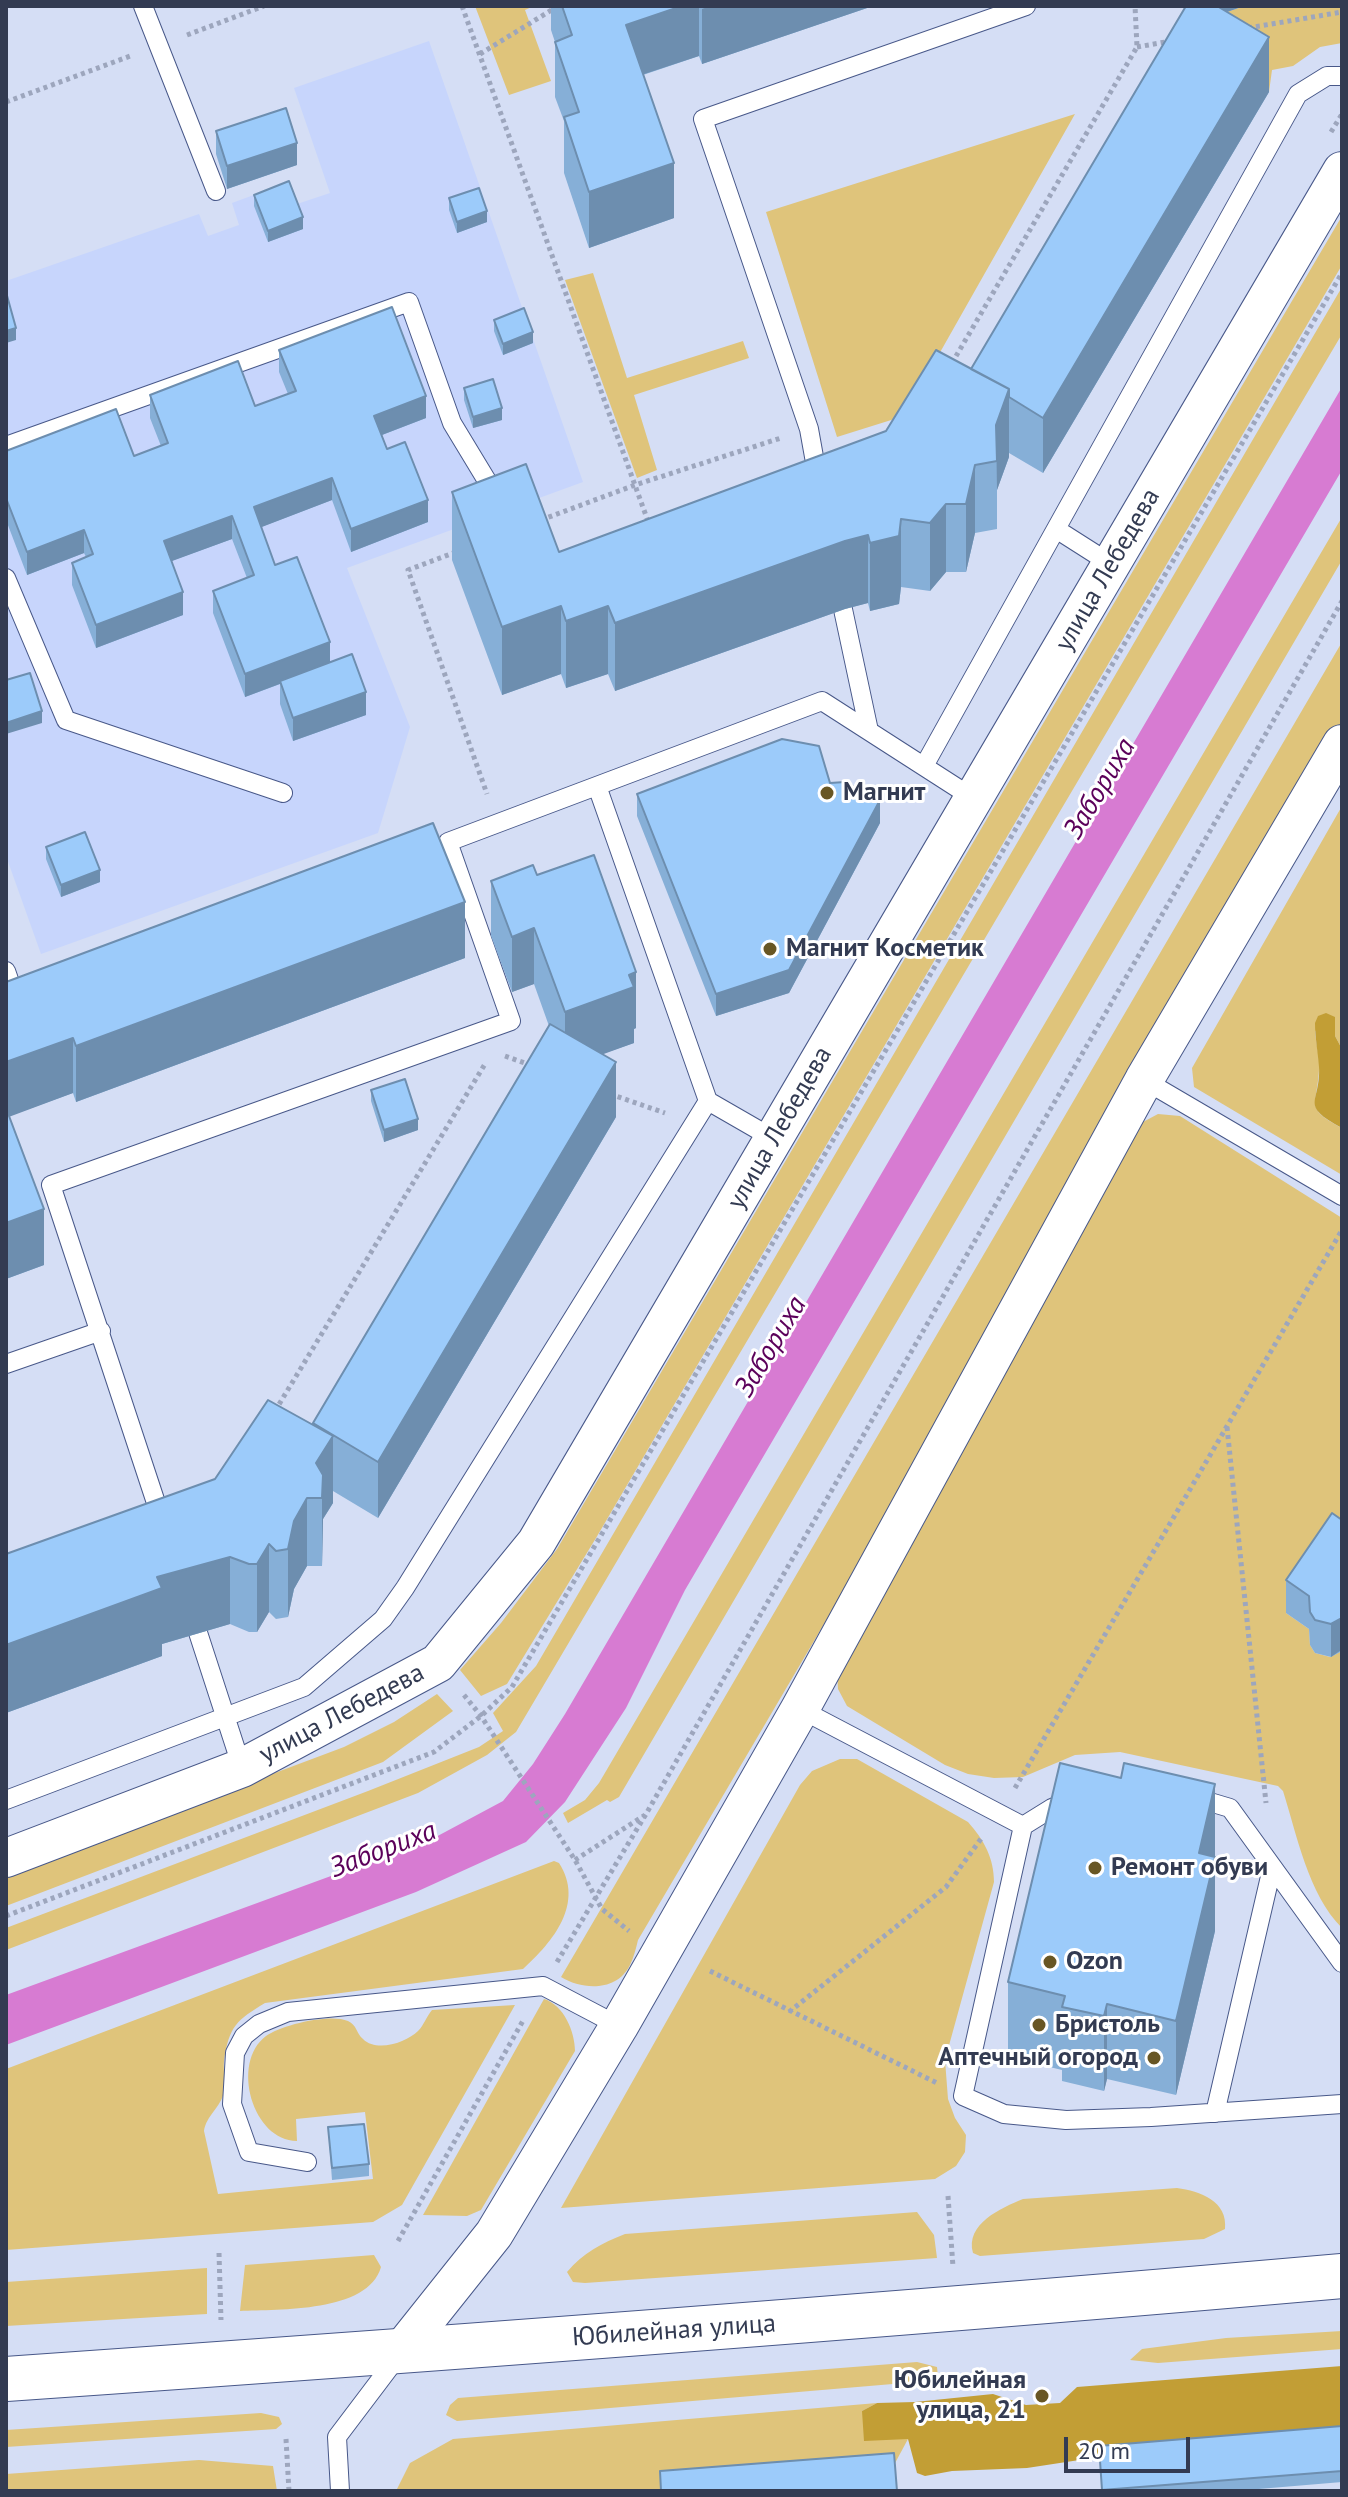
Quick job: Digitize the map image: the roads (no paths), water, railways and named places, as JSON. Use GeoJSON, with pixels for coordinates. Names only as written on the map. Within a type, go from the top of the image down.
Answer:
{"type":"FeatureCollection","features":[{"type":"Feature","properties":{"kind":"main road","name":"Юбилейная улица"},"geometry":{"type":"LineString","coordinates":[[6,2379],[400,2352],[1342,2276]]}},
{"type":"Feature","properties":{"kind":"street","name":"улица Лебедева"},"geometry":{"type":"LineString","coordinates":[[6,1858],[242,1768],[438,1663],[536,1543],[1342,171]]}},
{"type":"Feature","properties":{"kind":"street"},"geometry":{"type":"LineString","coordinates":[[400,2352],[494,2234],[619,2026],[800,1709],[1144,1080],[1342,744]]}},
{"type":"Feature","properties":{"kind":"lane"},"geometry":{"type":"LineString","coordinates":[[143,6],[216,191]]}},
{"type":"Feature","properties":{"kind":"lane"},"geometry":{"type":"LineString","coordinates":[[813,482],[809,429],[703,119],[1026,6]]}},
{"type":"Feature","properties":{"kind":"lane"},"geometry":{"type":"LineString","coordinates":[[924,766],[1298,94],[1327,76],[1342,76]]}},
{"type":"Feature","properties":{"kind":"lane"},"geometry":{"type":"LineString","coordinates":[[6,446],[409,302],[452,423],[505,510],[526,526]]}},
{"type":"Feature","properties":{"kind":"lane"},"geometry":{"type":"LineString","coordinates":[[1056,529],[1111,564]]}},
{"type":"Feature","properties":{"kind":"lane"},"geometry":{"type":"LineString","coordinates":[[833,567],[845,609],[869,731]]}},
{"type":"Feature","properties":{"kind":"lane"},"geometry":{"type":"LineString","coordinates":[[6,578],[66,720],[283,793]]}},
{"type":"Feature","properties":{"kind":"lane"},"geometry":{"type":"LineString","coordinates":[[162,1536],[101,1331],[51,1185],[511,1021],[448,842],[822,701],[973,798]]}},
{"type":"Feature","properties":{"kind":"lane"},"geometry":{"type":"LineString","coordinates":[[597,786],[708,1101],[774,1139]]}},
{"type":"Feature","properties":{"kind":"lane"},"geometry":{"type":"LineString","coordinates":[[6,971],[14,994],[6,996]]}},
{"type":"Feature","properties":{"kind":"lane"},"geometry":{"type":"LineString","coordinates":[[1144,1080],[1342,1196]]}},
{"type":"Feature","properties":{"kind":"lane"},"geometry":{"type":"LineString","coordinates":[[6,1800],[304,1687],[383,1619],[422,1562],[708,1101]]}},
{"type":"Feature","properties":{"kind":"lane"},"geometry":{"type":"LineString","coordinates":[[6,1364],[101,1331]]}},
{"type":"Feature","properties":{"kind":"lane"},"geometry":{"type":"LineString","coordinates":[[184,1589],[242,1768]]}},
{"type":"Feature","properties":{"kind":"lane"},"geometry":{"type":"LineString","coordinates":[[800,1709],[1023,1826]]}},
{"type":"Feature","properties":{"kind":"lane"},"geometry":{"type":"LineString","coordinates":[[1171,1791],[1230,1808],[1342,1963]]}},
{"type":"Feature","properties":{"kind":"lane"},"geometry":{"type":"LineString","coordinates":[[1090,1793],[1052,1808],[1023,1826],[963,2096],[1004,2114],[1066,2120],[1342,2104]]}},
{"type":"Feature","properties":{"kind":"lane"},"geometry":{"type":"LineString","coordinates":[[1215,2113],[1272,1868]]}},
{"type":"Feature","properties":{"kind":"lane"},"geometry":{"type":"LineString","coordinates":[[307,2162],[249,2152],[232,2104],[235,2053],[244,2036],[259,2024],[288,2012],[543,1986],[619,2026]]}},
{"type":"Feature","properties":{"kind":"lane"},"geometry":{"type":"LineString","coordinates":[[340,2491],[337,2437],[400,2352]]}},
{"type":"Feature","properties":{"kind":"place","name":"Магнит"},"geometry":{"type":"Point","coordinates":[827,793]}},
{"type":"Feature","properties":{"kind":"place","name":"Магнит Косметик"},"geometry":{"type":"Point","coordinates":[770,949]}},
{"type":"Feature","properties":{"kind":"place","name":"Ремонт обуви"},"geometry":{"type":"Point","coordinates":[1095,1868]}},
{"type":"Feature","properties":{"kind":"place","name":"Ozon"},"geometry":{"type":"Point","coordinates":[1050,1962]}},
{"type":"Feature","properties":{"kind":"place","name":"Бристоль"},"geometry":{"type":"Point","coordinates":[1039,2025]}},
{"type":"Feature","properties":{"kind":"place","name":"Аптечный огород"},"geometry":{"type":"Point","coordinates":[1154,2058]}},
{"type":"Feature","properties":{"kind":"place","name":"Юбилейная улица, 21"},"geometry":{"type":"Point","coordinates":[1042,2396]}},
{"type":"Feature","properties":{"kind":"water label","name":"Забориха"},"geometry":{"type":"Point","coordinates":[1100,789]}},
{"type":"Feature","properties":{"kind":"water label","name":"Забориха"},"geometry":{"type":"Point","coordinates":[771,1347]}},
{"type":"Feature","properties":{"kind":"water label","name":"Забориха"},"geometry":{"type":"Point","coordinates":[383,1850]}}]}
